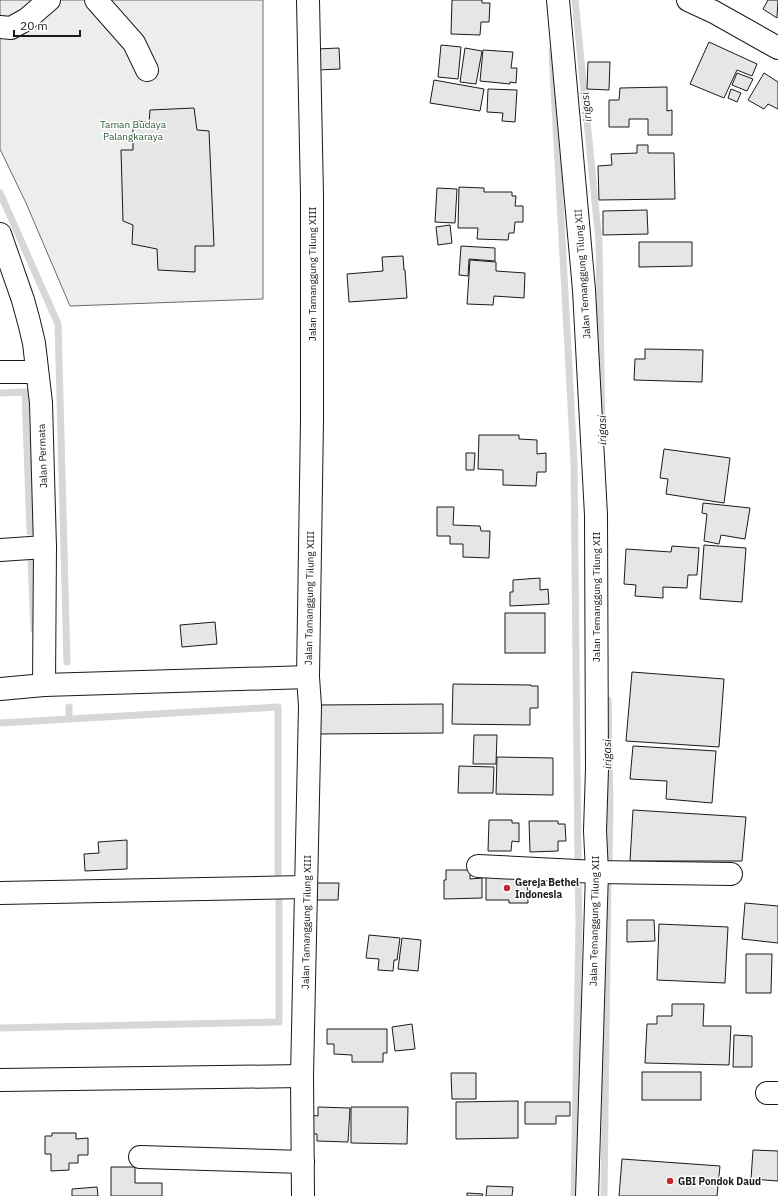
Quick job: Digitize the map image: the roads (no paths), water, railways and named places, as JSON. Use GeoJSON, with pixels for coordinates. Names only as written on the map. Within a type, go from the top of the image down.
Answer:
{"type":"FeatureCollection","features":[{"type":"Feature","properties":{"kind":"street"},"geometry":{"type":"LineString","coordinates":[[0,27],[11,28],[27,19],[49,0]]}},
{"type":"Feature","properties":{"kind":"street"},"geometry":{"type":"LineString","coordinates":[[96,0],[134,43],[147,70]]}},
{"type":"Feature","properties":{"kind":"street","name":"Jalan Tamanggung Tilung XIII"},"geometry":{"type":"LineString","coordinates":[[303,1196],[302,1076],[310,706],[308,677],[312,421],[312,204],[308,0]]}},
{"type":"Feature","properties":{"kind":"street","name":"Jalan Temanggung Tilung XII"},"geometry":{"type":"LineString","coordinates":[[558,0],[584,290],[596,515],[597,769],[595,830],[597,872],[587,1196]]}},
{"type":"Feature","properties":{"kind":"street"},"geometry":{"type":"LineString","coordinates":[[688,0],[714,12],[778,48]]}},
{"type":"Feature","properties":{"kind":"street","name":"Jalan Permata"},"geometry":{"type":"LineString","coordinates":[[0,234],[23,300],[34,343],[41,403],[45,547],[44,685]]}},
{"type":"Feature","properties":{"kind":"street"},"geometry":{"type":"LineString","coordinates":[[0,372],[37,372]]}},
{"type":"Feature","properties":{"kind":"street"},"geometry":{"type":"LineString","coordinates":[[0,550],[45,547]]}},
{"type":"Feature","properties":{"kind":"street"},"geometry":{"type":"LineString","coordinates":[[0,689],[44,685],[308,677]]}},
{"type":"Feature","properties":{"kind":"street"},"geometry":{"type":"LineString","coordinates":[[478,866],[597,872],[731,874]]}},
{"type":"Feature","properties":{"kind":"street"},"geometry":{"type":"LineString","coordinates":[[0,893],[306,887]]}},
{"type":"Feature","properties":{"kind":"street"},"geometry":{"type":"LineString","coordinates":[[0,1080],[302,1076]]}},
{"type":"Feature","properties":{"kind":"street"},"geometry":{"type":"LineString","coordinates":[[140,1157],[303,1162]]}},
{"type":"Feature","properties":{"kind":"waterway","name":"irigasi"},"geometry":{"type":"LineString","coordinates":[[575,0],[599,242],[602,435]]}},
{"type":"Feature","properties":{"kind":"waterway","name":"irigasi"},"geometry":{"type":"LineString","coordinates":[[552,51],[574,462],[578,862]]}},
{"type":"Feature","properties":{"kind":"waterway"},"geometry":{"type":"LineString","coordinates":[[0,193],[58,324],[67,662]]}},
{"type":"Feature","properties":{"kind":"waterway"},"geometry":{"type":"LineString","coordinates":[[0,393],[25,392],[30,532]]}},
{"type":"Feature","properties":{"kind":"waterway"},"geometry":{"type":"LineString","coordinates":[[31,560],[34,630]]}},
{"type":"Feature","properties":{"kind":"waterway","name":"irigasi"},"geometry":{"type":"LineString","coordinates":[[608,700],[610,804],[609,861]]}},
{"type":"Feature","properties":{"kind":"waterway"},"geometry":{"type":"LineString","coordinates":[[69,707],[69,719]]}},
{"type":"Feature","properties":{"kind":"waterway"},"geometry":{"type":"LineString","coordinates":[[0,723],[278,707],[278,874]]}},
{"type":"Feature","properties":{"kind":"waterway"},"geometry":{"type":"LineString","coordinates":[[574,1196],[579,922],[578,874]]}},
{"type":"Feature","properties":{"kind":"waterway"},"geometry":{"type":"LineString","coordinates":[[604,1196],[608,875]]}},
{"type":"Feature","properties":{"kind":"waterway"},"geometry":{"type":"LineString","coordinates":[[0,1028],[279,1022],[279,899]]}},
{"type":"Feature","properties":{"kind":"place","name":"Gereja Bethel Indonesia"},"geometry":{"type":"Point","coordinates":[507,888]}},
{"type":"Feature","properties":{"kind":"place","name":"GBI Pondok Daud"},"geometry":{"type":"Point","coordinates":[670,1181]}},
{"type":"Feature","properties":{"kind":"park label","name":"Taman Budaya Palangkaraya"},"geometry":{"type":"Point","coordinates":[133,130]}}]}
